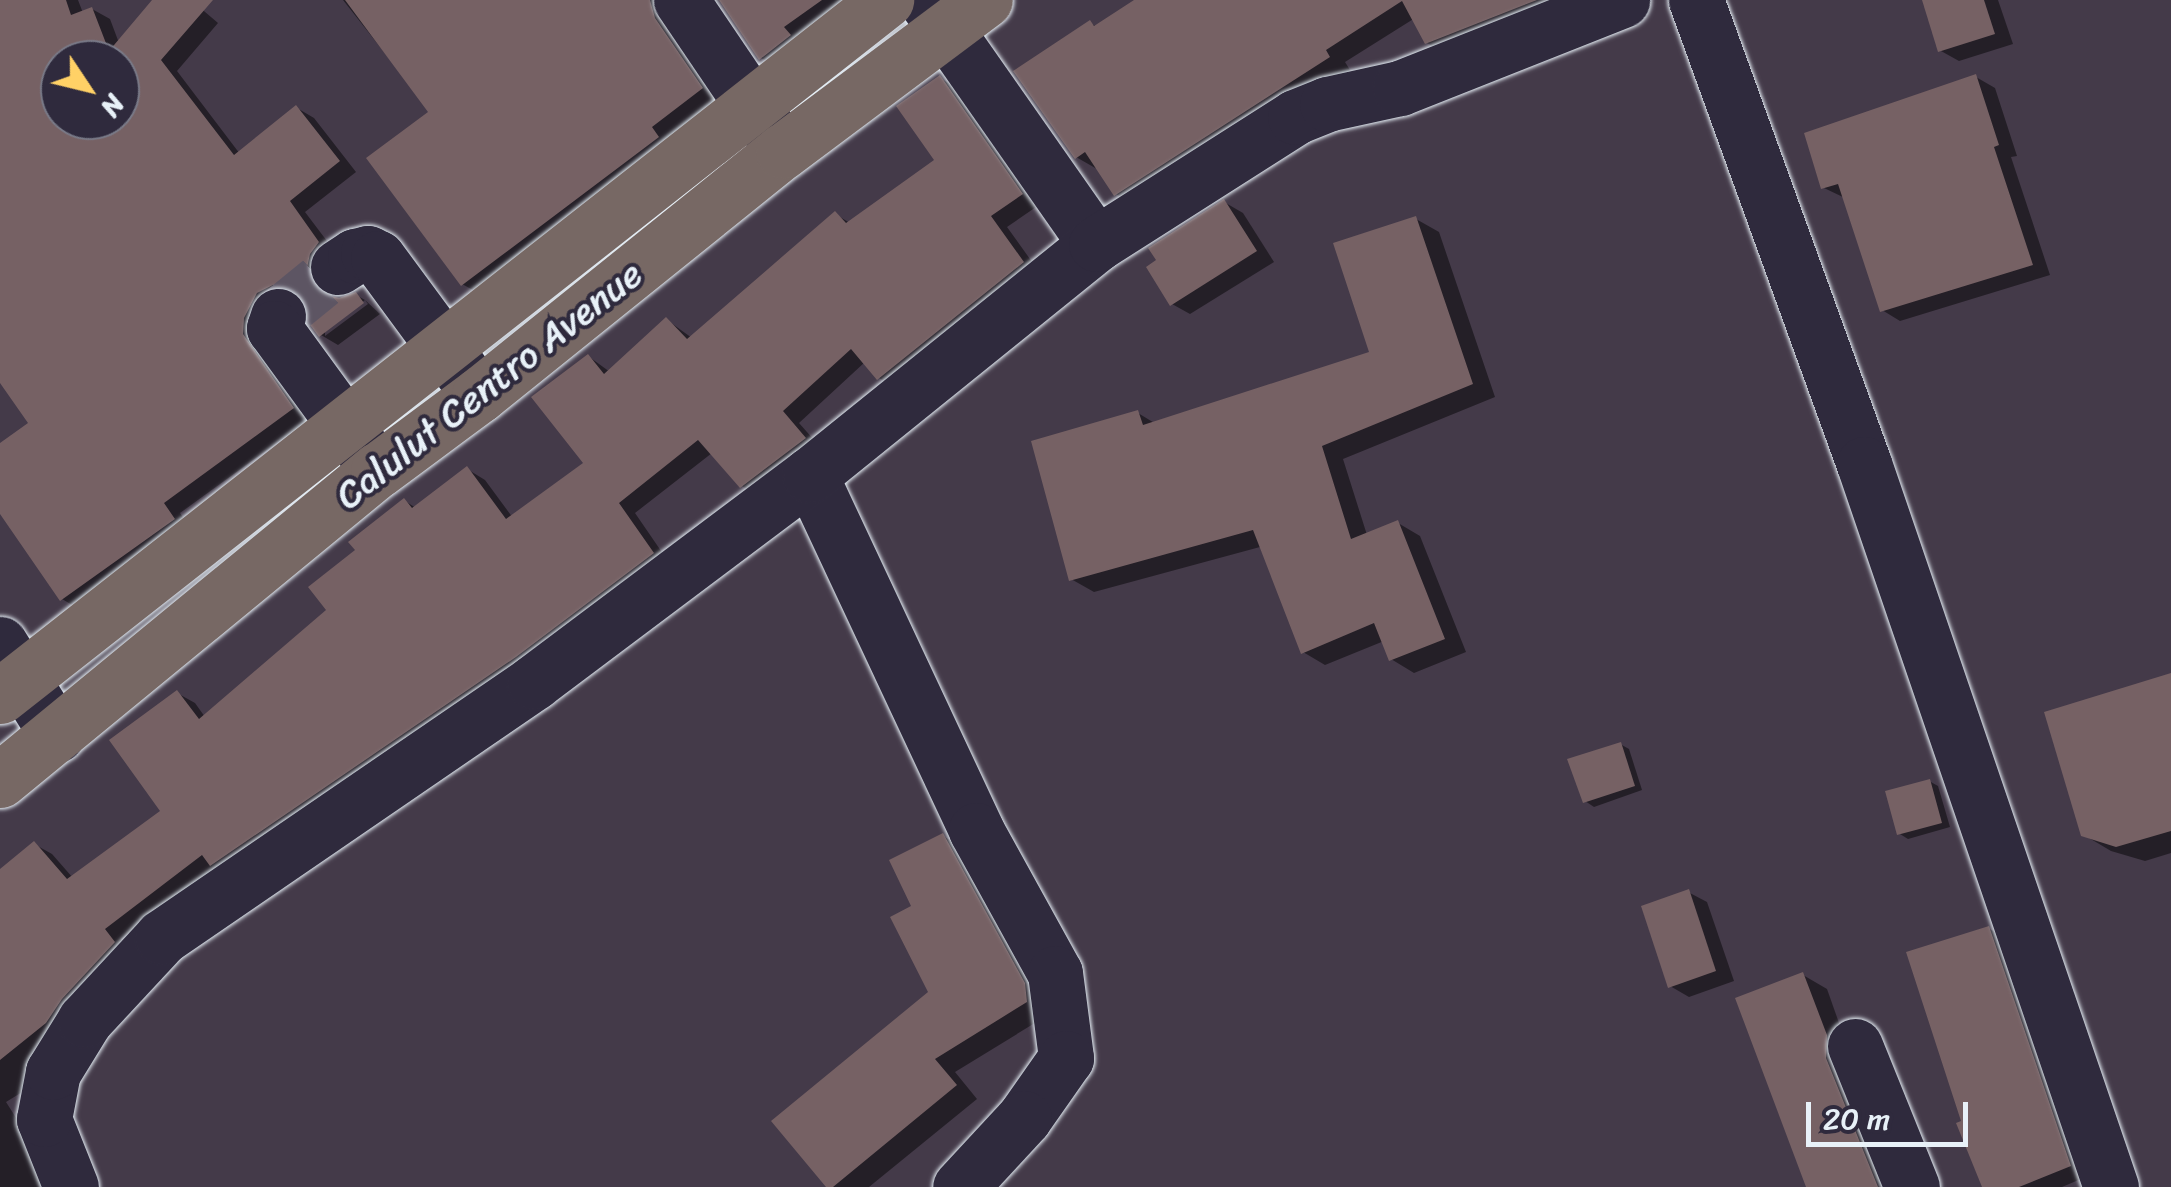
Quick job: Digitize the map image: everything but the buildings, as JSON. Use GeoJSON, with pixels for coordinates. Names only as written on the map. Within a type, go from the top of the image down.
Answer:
{"type":"FeatureCollection","features":[{"type":"Feature","properties":{"kind":"main road","name":"Calulut Centro Avenue"},"geometry":{"type":"LineString","coordinates":[[6,674],[342,424],[886,0]]}},
{"type":"Feature","properties":{"kind":"main road","name":"Calulut Centro Avenue"},"geometry":{"type":"LineString","coordinates":[[0,780],[378,470],[479,395],[783,151],[951,10]]}},
{"type":"Feature","properties":{"kind":"street"},"geometry":{"type":"LineString","coordinates":[[681,0],[783,151]]}},
{"type":"Feature","properties":{"kind":"street"},"geometry":{"type":"LineString","coordinates":[[72,1187],[44,1119],[53,1072],[85,1020],[134,962],[162,937],[534,682],[810,475],[1096,244],[1295,117],[1327,104],[1400,88],[1622,0]]}},
{"type":"Feature","properties":{"kind":"street"},"geometry":{"type":"LineString","coordinates":[[1696,0],[1864,464],[2111,1187]]}},
{"type":"Feature","properties":{"kind":"street"},"geometry":{"type":"LineString","coordinates":[[951,10],[1096,244]]}},
{"type":"Feature","properties":{"kind":"street"},"geometry":{"type":"LineString","coordinates":[[338,267],[368,253],[378,258],[479,395]]}},
{"type":"Feature","properties":{"kind":"street"},"geometry":{"type":"LineString","coordinates":[[278,316],[274,328],[378,470]]}},
{"type":"Feature","properties":{"kind":"street"},"geometry":{"type":"LineString","coordinates":[[810,475],[976,830],[1055,973],[1066,1058],[1024,1118],[960,1187]]}},
{"type":"Feature","properties":{"kind":"street"},"geometry":{"type":"LineString","coordinates":[[6,674],[57,734]]}},
{"type":"Feature","properties":{"kind":"street"},"geometry":{"type":"LineString","coordinates":[[1856,1046],[1912,1187]]}},
{"type":"Feature","properties":{"kind":"tunnel"},"geometry":{"type":"LineString","coordinates":[[278,316],[338,267]]}}]}
